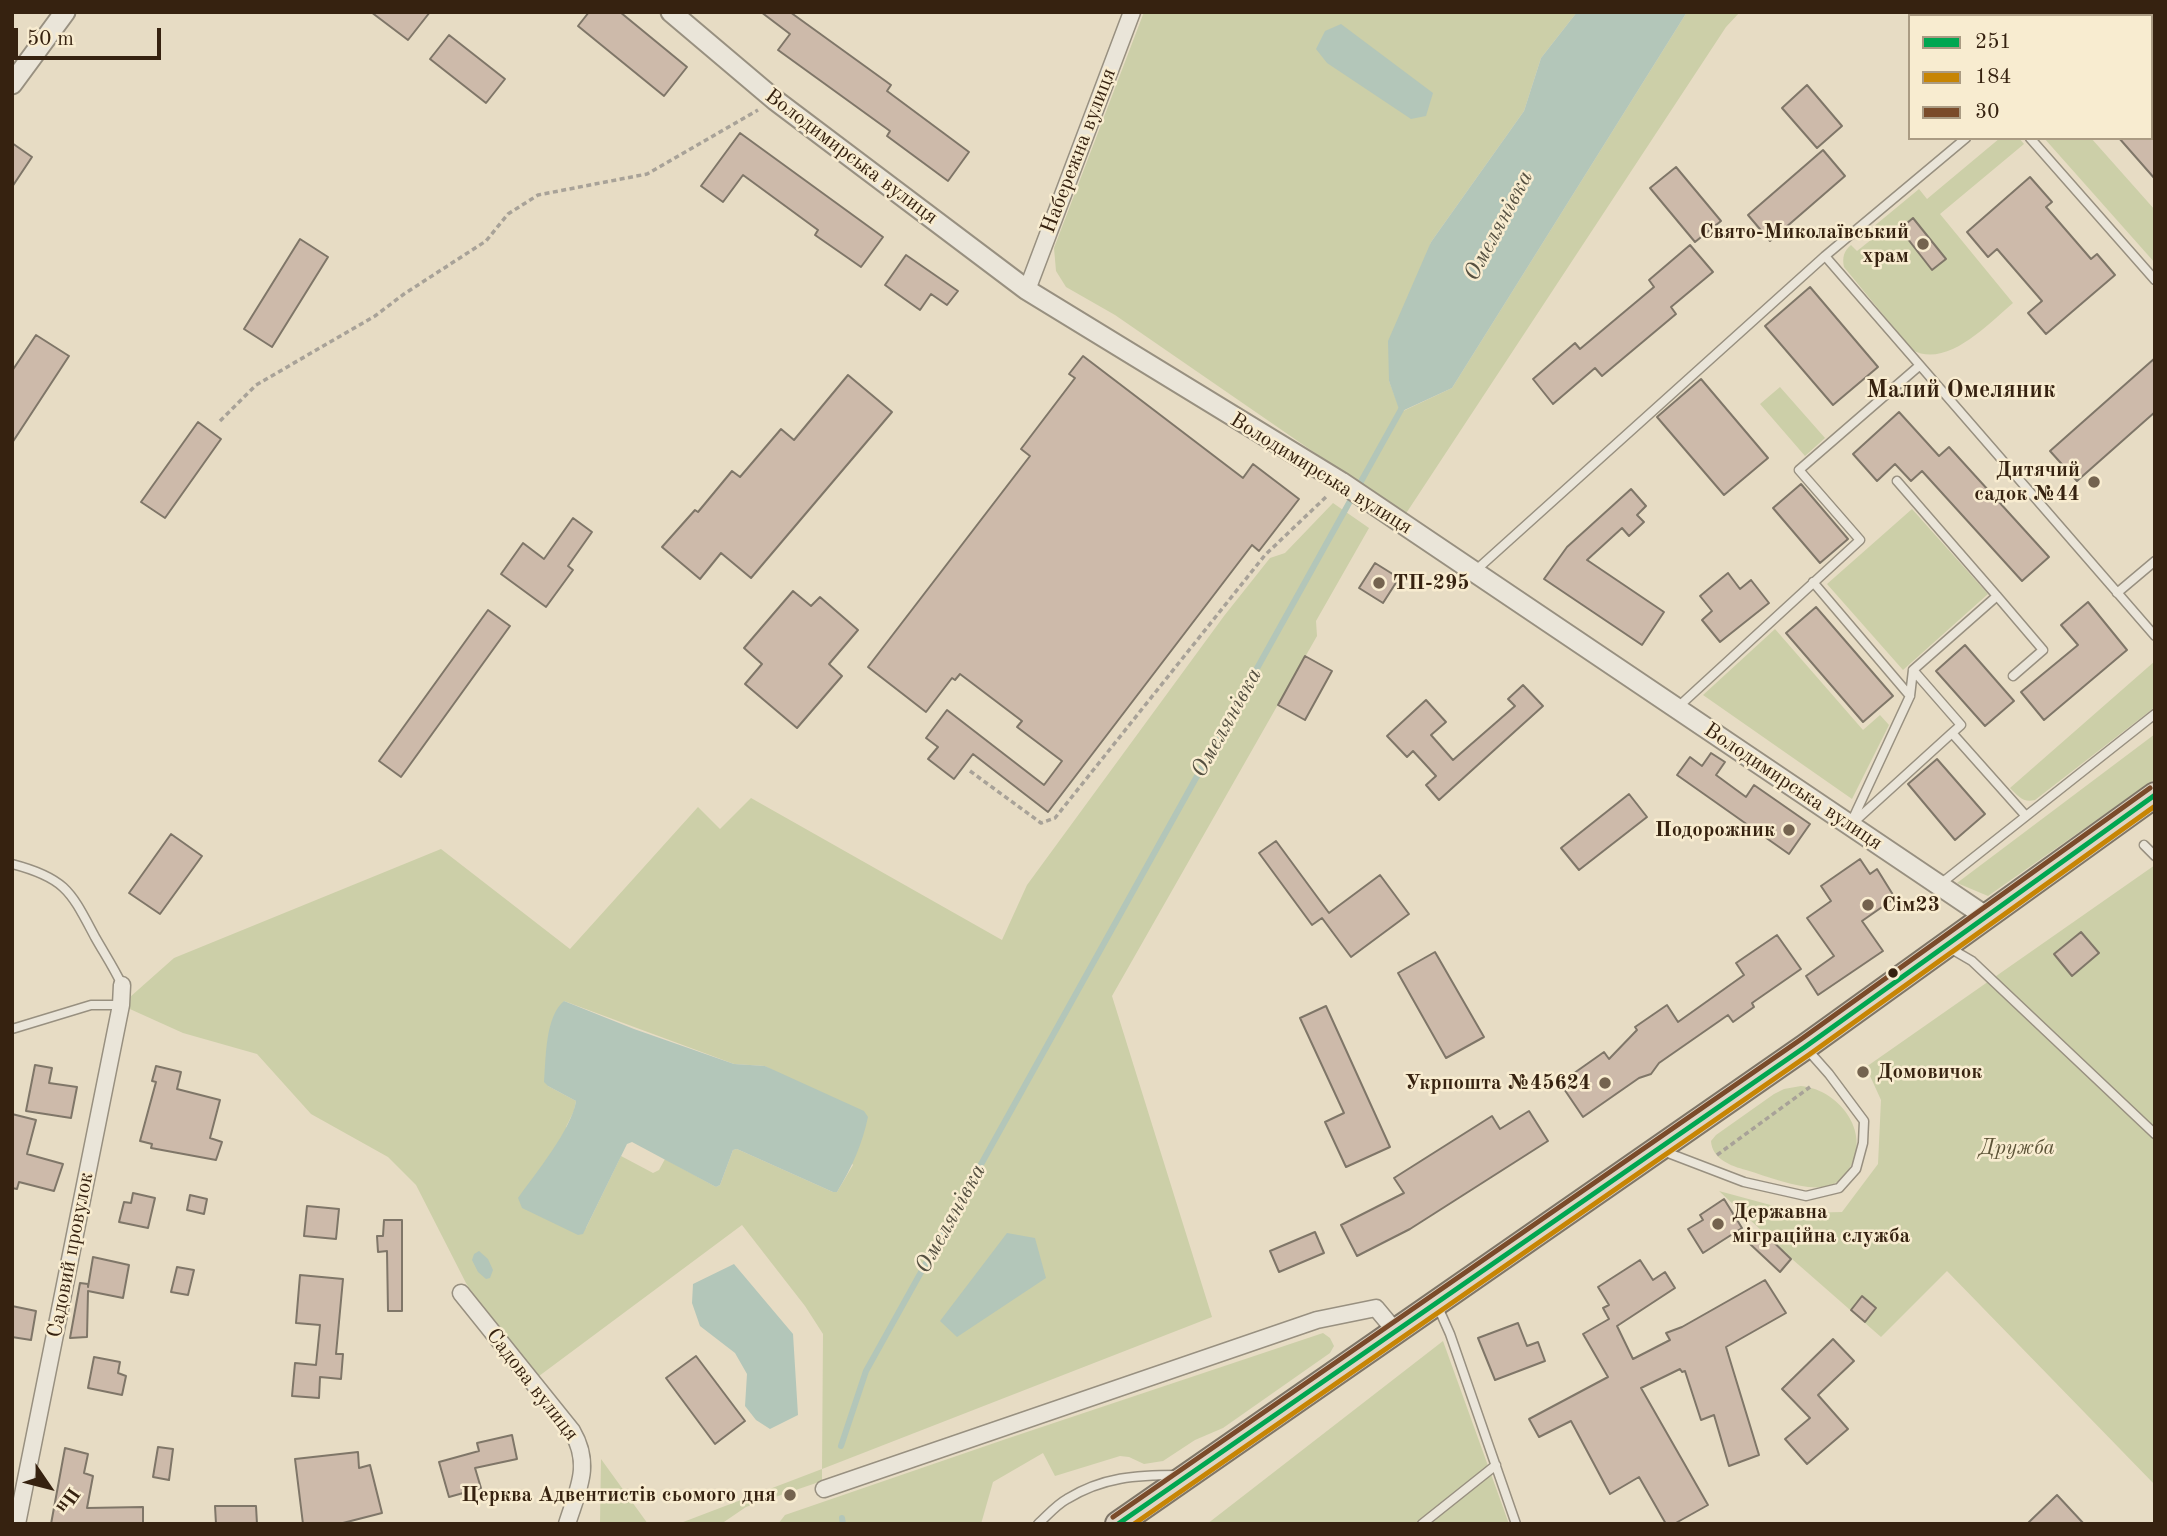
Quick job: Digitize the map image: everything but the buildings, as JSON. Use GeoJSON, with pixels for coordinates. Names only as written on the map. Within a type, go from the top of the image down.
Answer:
{"type":"FeatureCollection","features":[{"type":"Feature","properties":{"kind":"main road"},"geometry":{"type":"LineString","coordinates":[[1118,1524],[1805,1047],[2155,796]]}},
{"type":"Feature","properties":{"kind":"street"},"geometry":{"type":"LineString","coordinates":[[12,84],[65,12]]}},
{"type":"Feature","properties":{"kind":"street","name":"Володимирська вулиця"},"geometry":{"type":"LineString","coordinates":[[671,12],[775,100],[1027,290],[1346,486],[1985,916]]}},
{"type":"Feature","properties":{"kind":"street","name":"Набережна вулиця"},"geometry":{"type":"LineString","coordinates":[[1027,290],[1132,12]]}},
{"type":"Feature","properties":{"kind":"street","name":"Садовий провулок"},"geometry":{"type":"LineString","coordinates":[[16,1524],[121,1005],[122,985]]}},
{"type":"Feature","properties":{"kind":"street","name":"Садова вулиця"},"geometry":{"type":"LineString","coordinates":[[461,1293],[579,1443],[583,1474],[567,1524]]}},
{"type":"Feature","properties":{"kind":"street"},"geometry":{"type":"LineString","coordinates":[[824,1489],[1317,1320],[1376,1308],[1396,1332]]}},
{"type":"Feature","properties":{"kind":"lane"},"geometry":{"type":"LineString","coordinates":[[1473,572],[1825,256],[1964,140]]}},
{"type":"Feature","properties":{"kind":"lane"},"geometry":{"type":"LineString","coordinates":[[2031,140],[2155,280]]}},
{"type":"Feature","properties":{"kind":"lane"},"geometry":{"type":"LineString","coordinates":[[1825,256],[2155,636]]}},
{"type":"Feature","properties":{"kind":"lane"},"geometry":{"type":"LineString","coordinates":[[1676,709],[1860,540],[1799,470],[1919,366]]}},
{"type":"Feature","properties":{"kind":"lane"},"geometry":{"type":"LineString","coordinates":[[1897,481],[2043,650],[2013,676]]}},
{"type":"Feature","properties":{"kind":"lane"},"geometry":{"type":"LineString","coordinates":[[2117,593],[2155,561]]}},
{"type":"Feature","properties":{"kind":"lane"},"geometry":{"type":"LineString","coordinates":[[1813,582],[1910,696]]}},
{"type":"Feature","properties":{"kind":"lane"},"geometry":{"type":"LineString","coordinates":[[1850,825],[1910,696],[1913,670],[1997,596]]}},
{"type":"Feature","properties":{"kind":"lane"},"geometry":{"type":"LineString","coordinates":[[1850,825],[1961,725],[1913,670]]}},
{"type":"Feature","properties":{"kind":"lane"},"geometry":{"type":"LineString","coordinates":[[1939,885],[2155,713]]}},
{"type":"Feature","properties":{"kind":"lane"},"geometry":{"type":"LineString","coordinates":[[1952,733],[2025,815]]}},
{"type":"Feature","properties":{"kind":"lane"},"geometry":{"type":"LineString","coordinates":[[2144,845],[2155,856]]}},
{"type":"Feature","properties":{"kind":"lane"},"geometry":{"type":"LineString","coordinates":[[12,864],[39,873],[70,892],[82,909],[122,985]]}},
{"type":"Feature","properties":{"kind":"lane"},"geometry":{"type":"LineString","coordinates":[[1945,945],[1972,961],[2155,1134]]}},
{"type":"Feature","properties":{"kind":"lane"},"geometry":{"type":"LineString","coordinates":[[12,1029],[91,1005],[121,1005]]}},
{"type":"Feature","properties":{"kind":"lane"},"geometry":{"type":"LineString","coordinates":[[1657,1149],[1744,1182],[1806,1196],[1839,1188],[1856,1169],[1863,1143],[1864,1121],[1805,1047]]}},
{"type":"Feature","properties":{"kind":"lane"},"geometry":{"type":"LineString","coordinates":[[1437,1304],[1516,1524]]}},
{"type":"Feature","properties":{"kind":"lane"},"geometry":{"type":"LineString","coordinates":[[1422,1524],[1496,1465]]}},
{"type":"Feature","properties":{"kind":"lane"},"geometry":{"type":"LineString","coordinates":[[1038,1524],[1065,1500],[1110,1479],[1143,1475],[1188,1475]]}},
{"type":"Feature","properties":{"kind":"path"},"geometry":{"type":"LineString","coordinates":[[220,421],[256,384],[375,316],[404,294],[486,242],[508,214],[538,195],[647,174],[775,100]]}},
{"type":"Feature","properties":{"kind":"path"},"geometry":{"type":"LineString","coordinates":[[970,771],[1041,823],[1055,818],[1265,555],[1346,486]]}},
{"type":"Feature","properties":{"kind":"path"},"geometry":{"type":"LineString","coordinates":[[1717,1155],[1810,1087]]}},
{"type":"Feature","properties":{"kind":"green space"},"geometry":{"type":"Polygon","coordinates":[[[1144,12],[1577,12],[1541,58],[1524,111],[1431,242],[1389,381],[1401,412],[1452,388],[1687,12],[1740,12],[1726,27],[1405,515],[1115,315],[1066,287],[1056,271],[1054,248],[1144,12]]]}},
{"type":"Feature","properties":{"kind":"green space"},"geometry":{"type":"Polygon","coordinates":[[[1998,140],[2021,140],[2024,144],[1940,214],[2013,303],[1966,342],[1939,354],[1912,350],[1844,267],[1843,260],[1851,245],[1857,251],[1872,239],[1867,232],[1919,189],[1927,199],[1998,140]]]}},
{"type":"Feature","properties":{"kind":"green space"},"geometry":{"type":"Polygon","coordinates":[[[2046,140],[2093,140],[2155,210],[2155,263],[2046,140]]]}},
{"type":"Feature","properties":{"kind":"green space"},"geometry":{"type":"Polygon","coordinates":[[[1780,387],[1825,438],[1805,456],[1760,404],[1780,387]]]}},
{"type":"Feature","properties":{"kind":"green space"},"geometry":{"type":"Polygon","coordinates":[[[1333,503],[1369,528],[1316,621],[1317,636],[1112,996],[1212,1317],[822,1469],[823,1334],[805,1306],[742,1225],[535,1379],[467,1285],[416,1185],[388,1157],[311,1114],[257,1054],[183,1033],[121,1005],[174,958],[441,849],[570,949],[698,807],[720,829],[751,798],[1002,940],[1027,885],[1224,616],[1270,558],[1285,553],[1333,503]],[[564,1001],[548,1086],[576,1101],[566,1127],[586,1228],[621,1156],[653,1173],[659,1170],[665,1159],[716,1187],[720,1185],[733,1150],[737,1149],[837,1192],[853,1165],[787,1078],[765,1066],[734,1064],[564,1001]]]}},
{"type":"Feature","properties":{"kind":"green space"},"geometry":{"type":"Polygon","coordinates":[[[1912,509],[1988,594],[1903,670],[1827,584],[1912,509]]]}},
{"type":"Feature","properties":{"kind":"green space"},"geometry":{"type":"Polygon","coordinates":[[[1775,629],[1863,730],[1880,715],[1889,725],[1852,799],[1703,695],[1775,629]]]}},
{"type":"Feature","properties":{"kind":"green space"},"geometry":{"type":"Polygon","coordinates":[[[2155,661],[2155,707],[2035,800],[2024,800],[2010,788],[2155,661]]]}},
{"type":"Feature","properties":{"kind":"green space"},"geometry":{"type":"Polygon","coordinates":[[[2155,734],[2155,779],[1988,896],[1957,883],[2155,734]]]}},
{"type":"Feature","properties":{"kind":"green space","name":"Дружба"},"geometry":{"type":"Polygon","coordinates":[[[2155,865],[2155,1485],[1947,1271],[1881,1337],[1719,1191],[1800,1213],[1842,1212],[1878,1164],[1881,1100],[1866,1067],[2155,865]]]}},
{"type":"Feature","properties":{"kind":"green space"},"geometry":{"type":"Polygon","coordinates":[[[1801,1086],[1816,1089],[1829,1096],[1840,1105],[1855,1130],[1857,1144],[1854,1158],[1840,1180],[1825,1187],[1795,1185],[1734,1166],[1715,1153],[1711,1141],[1716,1135],[1774,1094],[1801,1086]]]}},
{"type":"Feature","properties":{"kind":"green space"},"geometry":{"type":"Polygon","coordinates":[[[1323,1333],[1330,1338],[1334,1346],[1330,1353],[1223,1428],[1195,1440],[1163,1461],[1144,1464],[1120,1456],[1055,1476],[1043,1453],[993,1482],[981,1524],[778,1524],[785,1515],[1323,1333]]]}},
{"type":"Feature","properties":{"kind":"green space"},"geometry":{"type":"Polygon","coordinates":[[[1443,1341],[1509,1524],[1207,1524],[1443,1341]]]}},
{"type":"Feature","properties":{"kind":"green space","name":"Церква Адвентистів сьомого дня"},"geometry":{"type":"Polygon","coordinates":[[[601,1459],[648,1524],[600,1524],[601,1459]]]}},
{"type":"Feature","properties":{"kind":"green space"},"geometry":{"type":"Polygon","coordinates":[[[822,1469],[822,1481],[746,1507],[721,1524],[678,1524],[822,1469]]]}},
{"type":"Feature","properties":{"kind":"water"},"geometry":{"type":"Polygon","coordinates":[[[1577,12],[1687,12],[1452,388],[1400,412],[1389,381],[1388,341],[1431,242],[1524,111],[1541,58],[1577,12]]]}},
{"type":"Feature","properties":{"kind":"water"},"geometry":{"type":"Polygon","coordinates":[[[1341,24],[1433,93],[1426,116],[1411,119],[1327,63],[1316,49],[1325,31],[1341,24]]]}},
{"type":"Feature","properties":{"kind":"water"},"geometry":{"type":"Polygon","coordinates":[[[564,1001],[734,1064],[765,1066],[864,1111],[868,1117],[863,1137],[837,1192],[737,1149],[733,1150],[720,1185],[716,1187],[632,1142],[627,1144],[583,1234],[578,1235],[522,1208],[518,1198],[568,1125],[576,1101],[544,1082],[550,1027],[564,1001]]]}},
{"type":"Feature","properties":{"kind":"water"},"geometry":{"type":"Polygon","coordinates":[[[1007,1233],[1035,1238],[1046,1278],[957,1337],[940,1321],[1007,1233]]]}},
{"type":"Feature","properties":{"kind":"water"},"geometry":{"type":"Polygon","coordinates":[[[479,1251],[488,1259],[493,1270],[490,1278],[486,1279],[478,1272],[472,1260],[474,1254],[479,1251]]]}},
{"type":"Feature","properties":{"kind":"water"},"geometry":{"type":"Polygon","coordinates":[[[734,1264],[793,1334],[798,1415],[770,1429],[756,1420],[745,1406],[747,1374],[735,1353],[700,1326],[692,1303],[693,1284],[734,1264]]]}},
{"type":"Feature","properties":{"kind":"waterway","name":"Омелянівка"},"geometry":{"type":"LineString","coordinates":[[841,1446],[866,1371],[1403,406]]}},
{"type":"Feature","properties":{"kind":"waterway","name":"Омелянівка"},"geometry":{"type":"LineString","coordinates":[[842,1518],[843,1524]]}},
{"type":"Feature","properties":{"kind":"transit line","name":"30"},"geometry":{"type":"LineString","coordinates":[[1113,1517],[1800,1040],[2150,788]]}},
{"type":"Feature","properties":{"kind":"transit line","name":"251"},"geometry":{"type":"LineString","coordinates":[[1118,1524],[1805,1047],[2155,795]]}},
{"type":"Feature","properties":{"kind":"transit line","name":"184"},"geometry":{"type":"LineString","coordinates":[[1134,1524],[1810,1054],[2155,806]]}},
{"type":"Feature","properties":{"kind":"place","name":"Свято-Миколаївський храм"},"geometry":{"type":"Point","coordinates":[1923,244]}},
{"type":"Feature","properties":{"kind":"place","name":"Дитячий садок №44"},"geometry":{"type":"Point","coordinates":[2094,482]}},
{"type":"Feature","properties":{"kind":"place","name":"ТП-295"},"geometry":{"type":"Point","coordinates":[1379,583]}},
{"type":"Feature","properties":{"kind":"place","name":"Подорожник"},"geometry":{"type":"Point","coordinates":[1789,830]}},
{"type":"Feature","properties":{"kind":"place","name":"Сім23"},"geometry":{"type":"Point","coordinates":[1868,905]}},
{"type":"Feature","properties":{"kind":"place","name":"Домовичок"},"geometry":{"type":"Point","coordinates":[1863,1072]}},
{"type":"Feature","properties":{"kind":"place","name":"Укрпошта №45624"},"geometry":{"type":"Point","coordinates":[1605,1083]}},
{"type":"Feature","properties":{"kind":"place","name":"Державна міграційна служба"},"geometry":{"type":"Point","coordinates":[1718,1224]}},
{"type":"Feature","properties":{"kind":"place","name":"Церква Адвентистів сьомого дня"},"geometry":{"type":"Point","coordinates":[790,1495]}},
{"type":"Feature","properties":{"kind":"district","name":"Малий Омеляник"},"geometry":{"type":"Point","coordinates":[1961,391]}}]}
